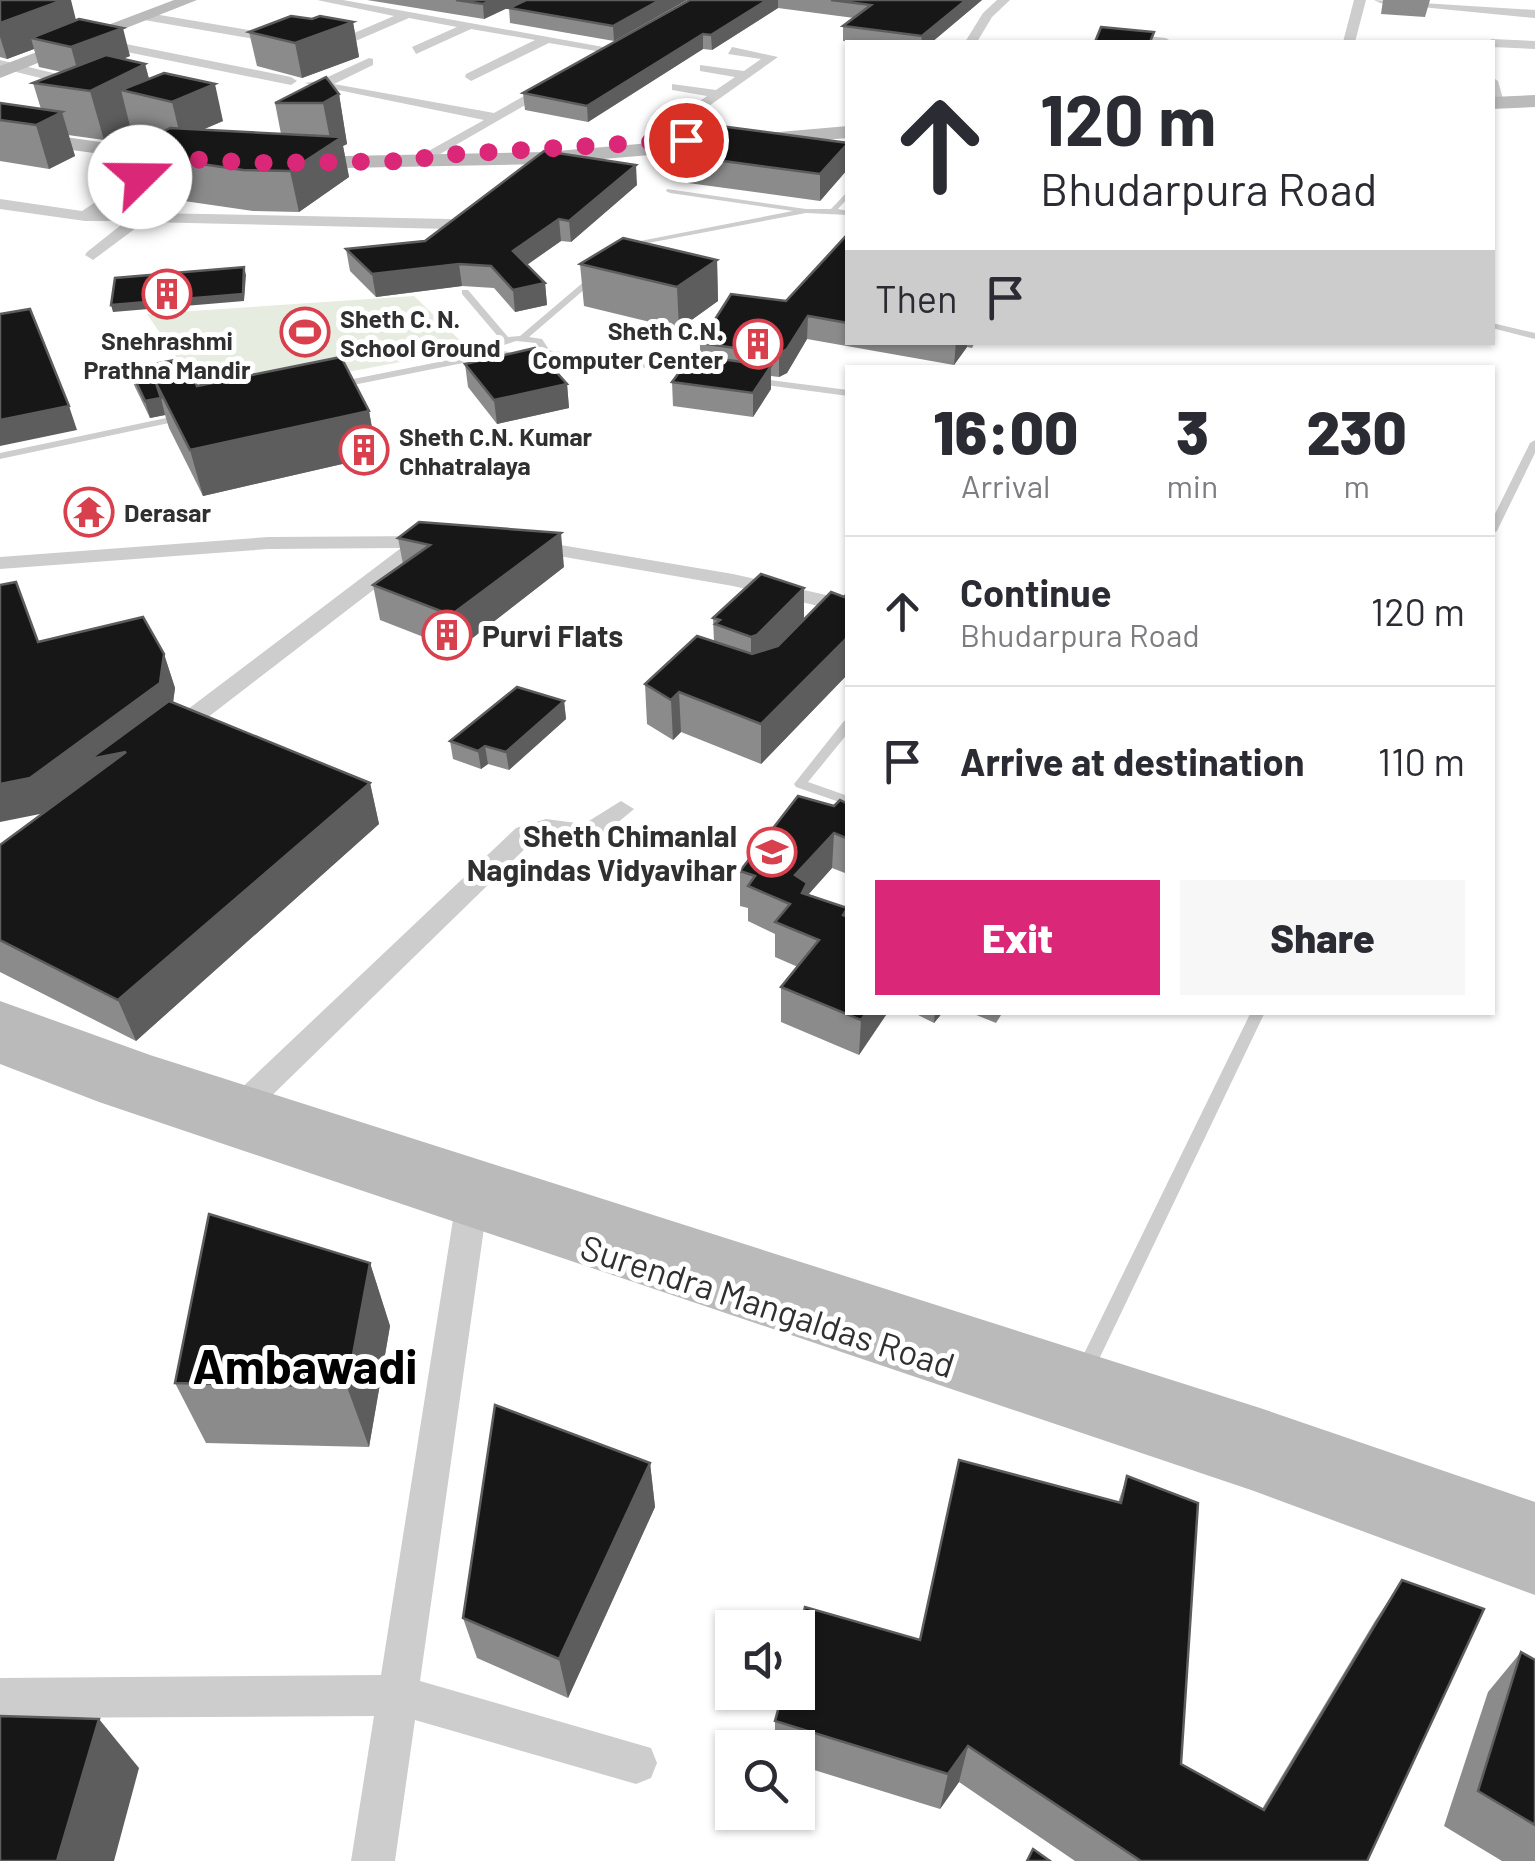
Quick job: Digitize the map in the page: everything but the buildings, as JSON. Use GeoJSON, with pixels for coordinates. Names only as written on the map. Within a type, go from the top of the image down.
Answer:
{"type":"FeatureCollection","features":[{"type":"Feature","properties":{"kind":"main road"},"geometry":{"type":"LineString","coordinates":[[3,68],[188,0]]}},
{"type":"Feature","properties":{"kind":"main road"},"geometry":{"type":"LineString","coordinates":[[1495,96],[1535,99]]}},
{"type":"Feature","properties":{"kind":"main road"},"geometry":{"type":"LineString","coordinates":[[13,128],[186,156]]}},
{"type":"Feature","properties":{"kind":"main road"},"geometry":{"type":"LineString","coordinates":[[276,159],[544,158],[646,145],[845,130]]}},
{"type":"Feature","properties":{"kind":"main road","name":"Surendra Mangaldas Road"},"geometry":{"type":"LineString","coordinates":[[0,1017],[246,1103],[1083,1374],[1535,1529]]}},
{"type":"Feature","properties":{"kind":"main road","name":"Surendra Mangaldas Road"},"geometry":{"type":"LineString","coordinates":[[0,1047],[115,1090],[1254,1466],[1535,1568]]}},
{"type":"Feature","properties":{"kind":"street"},"geometry":{"type":"LineString","coordinates":[[324,0],[614,50]]}},
{"type":"Feature","properties":{"kind":"street"},"geometry":{"type":"LineString","coordinates":[[972,40],[987,15],[1004,0]]}},
{"type":"Feature","properties":{"kind":"street"},"geometry":{"type":"LineString","coordinates":[[1349,40],[1360,0]]}},
{"type":"Feature","properties":{"kind":"street"},"geometry":{"type":"LineString","coordinates":[[1380,0],[1535,14]]}},
{"type":"Feature","properties":{"kind":"street"},"geometry":{"type":"LineString","coordinates":[[1481,9],[1487,40]]}},
{"type":"Feature","properties":{"kind":"street"},"geometry":{"type":"LineString","coordinates":[[337,45],[406,14]]}},
{"type":"Feature","properties":{"kind":"street"},"geometry":{"type":"LineString","coordinates":[[148,16],[301,43]]}},
{"type":"Feature","properties":{"kind":"street"},"geometry":{"type":"LineString","coordinates":[[416,50],[508,16]]}},
{"type":"Feature","properties":{"kind":"street"},"geometry":{"type":"LineString","coordinates":[[1104,35],[1148,40]]}},
{"type":"Feature","properties":{"kind":"street"},"geometry":{"type":"LineString","coordinates":[[471,77],[547,39]]}},
{"type":"Feature","properties":{"kind":"street"},"geometry":{"type":"LineString","coordinates":[[87,40],[291,80]]}},
{"type":"Feature","properties":{"kind":"street"},"geometry":{"type":"LineString","coordinates":[[598,60],[629,42]]}},
{"type":"Feature","properties":{"kind":"street"},"geometry":{"type":"LineString","coordinates":[[1495,42],[1535,45]]}},
{"type":"Feature","properties":{"kind":"street"},"geometry":{"type":"LineString","coordinates":[[646,145],[772,57],[732,51]]}},
{"type":"Feature","properties":{"kind":"street"},"geometry":{"type":"LineString","coordinates":[[369,62],[315,84],[497,118]]}},
{"type":"Feature","properties":{"kind":"street"},"geometry":{"type":"LineString","coordinates":[[3,68],[97,88]]}},
{"type":"Feature","properties":{"kind":"street"},"geometry":{"type":"LineString","coordinates":[[704,68],[746,75]]}},
{"type":"Feature","properties":{"kind":"street"},"geometry":{"type":"LineString","coordinates":[[424,159],[564,79]]}},
{"type":"Feature","properties":{"kind":"street"},"geometry":{"type":"LineString","coordinates":[[678,87],[719,94]]}},
{"type":"Feature","properties":{"kind":"street"},"geometry":{"type":"LineString","coordinates":[[362,106],[381,96]]}},
{"type":"Feature","properties":{"kind":"street"},"geometry":{"type":"LineString","coordinates":[[85,216],[186,156]]}},
{"type":"Feature","properties":{"kind":"street"},"geometry":{"type":"LineString","coordinates":[[0,204],[85,216],[450,224]]}},
{"type":"Feature","properties":{"kind":"street"},"geometry":{"type":"LineString","coordinates":[[93,255],[141,217]]}},
{"type":"Feature","properties":{"kind":"street"},"geometry":{"type":"LineString","coordinates":[[151,749],[424,542]]}},
{"type":"Feature","properties":{"kind":"street"},"geometry":{"type":"LineString","coordinates":[[0,564],[268,543],[457,542]]}},
{"type":"Feature","properties":{"kind":"street"},"geometry":{"type":"LineString","coordinates":[[507,542],[732,580],[843,606]]}},
{"type":"Feature","properties":{"kind":"street"},"geometry":{"type":"LineString","coordinates":[[814,629],[843,606]]}},
{"type":"Feature","properties":{"kind":"street"},"geometry":{"type":"LineString","coordinates":[[246,1103],[525,834],[546,828],[589,833],[621,810]]}},
{"type":"Feature","properties":{"kind":"street"},"geometry":{"type":"LineString","coordinates":[[373,1861],[471,1207]]}},
{"type":"Feature","properties":{"kind":"street"},"geometry":{"type":"LineString","coordinates":[[0,1698],[398,1695],[636,1763]]}},
{"type":"Feature","properties":{"kind":"lane"},"geometry":{"type":"LineString","coordinates":[[670,191],[806,211],[845,213]]}},
{"type":"Feature","properties":{"kind":"lane"},"geometry":{"type":"LineString","coordinates":[[833,211],[845,197]]}},
{"type":"Feature","properties":{"kind":"lane"},"geometry":{"type":"LineString","coordinates":[[618,255],[628,246],[806,211]]}},
{"type":"Feature","properties":{"kind":"lane"},"geometry":{"type":"LineString","coordinates":[[524,337],[605,268]]}},
{"type":"Feature","properties":{"kind":"lane"},"geometry":{"type":"LineString","coordinates":[[465,292],[506,340]]}},
{"type":"Feature","properties":{"kind":"lane"},"geometry":{"type":"LineString","coordinates":[[1495,326],[1535,336]]}},
{"type":"Feature","properties":{"kind":"lane"},"geometry":{"type":"LineString","coordinates":[[498,353],[497,347],[506,340],[524,337],[543,344],[540,352]]}},
{"type":"Feature","properties":{"kind":"lane"},"geometry":{"type":"LineString","coordinates":[[326,388],[498,353],[516,358],[540,352],[713,375]]}},
{"type":"Feature","properties":{"kind":"lane"},"geometry":{"type":"LineString","coordinates":[[732,378],[845,393]]}},
{"type":"Feature","properties":{"kind":"lane"},"geometry":{"type":"LineString","coordinates":[[0,456],[193,416]]}},
{"type":"Feature","properties":{"kind":"lane"},"geometry":{"type":"LineString","coordinates":[[1495,525],[1535,444]]}},
{"type":"Feature","properties":{"kind":"lane"},"geometry":{"type":"LineString","coordinates":[[1495,500],[1507,502]]}},
{"type":"Feature","properties":{"kind":"lane"},"geometry":{"type":"LineString","coordinates":[[845,728],[800,784],[845,800]]}},
{"type":"Feature","properties":{"kind":"lane"},"geometry":{"type":"LineString","coordinates":[[1083,1374],[1257,1015]]}},
{"type":"Feature","properties":{"kind":"shaded area","name":"Sheth C. N. School Ground"},"geometry":{"type":"Polygon","coordinates":[[[414,296],[469,349],[205,399],[147,314],[414,296]]]}},
{"type":"Feature","properties":{"kind":"place","name":"Snehrashmi Prathna Mandir"},"geometry":{"type":"Point","coordinates":[167,294]}},
{"type":"Feature","properties":{"kind":"place","name":"Sheth C. N. School Ground"},"geometry":{"type":"Point","coordinates":[305,332]}},
{"type":"Feature","properties":{"kind":"place","name":"Sheth C.N. Computer Center"},"geometry":{"type":"Point","coordinates":[758,344]}},
{"type":"Feature","properties":{"kind":"place","name":"Sheth C.N. Kumar Chhatralaya"},"geometry":{"type":"Point","coordinates":[364,450]}},
{"type":"Feature","properties":{"kind":"place","name":"Derasar"},"geometry":{"type":"Point","coordinates":[89,512]}},
{"type":"Feature","properties":{"kind":"place","name":"Purvi Flats"},"geometry":{"type":"Point","coordinates":[447,635]}},
{"type":"Feature","properties":{"kind":"place","name":"Sheth Chimanlal Nagindas Vidyavihar"},"geometry":{"type":"Point","coordinates":[772,852]}},
{"type":"Feature","properties":{"kind":"district","name":"Ambawadi"},"geometry":{"type":"Point","coordinates":[305,1365]}},
{"type":"Feature","properties":{"kind":"route"},"geometry":{"type":"LineString","coordinates":[[140,177],[168,158],[257,163],[421,161],[427,156],[686,140]]}}]}
